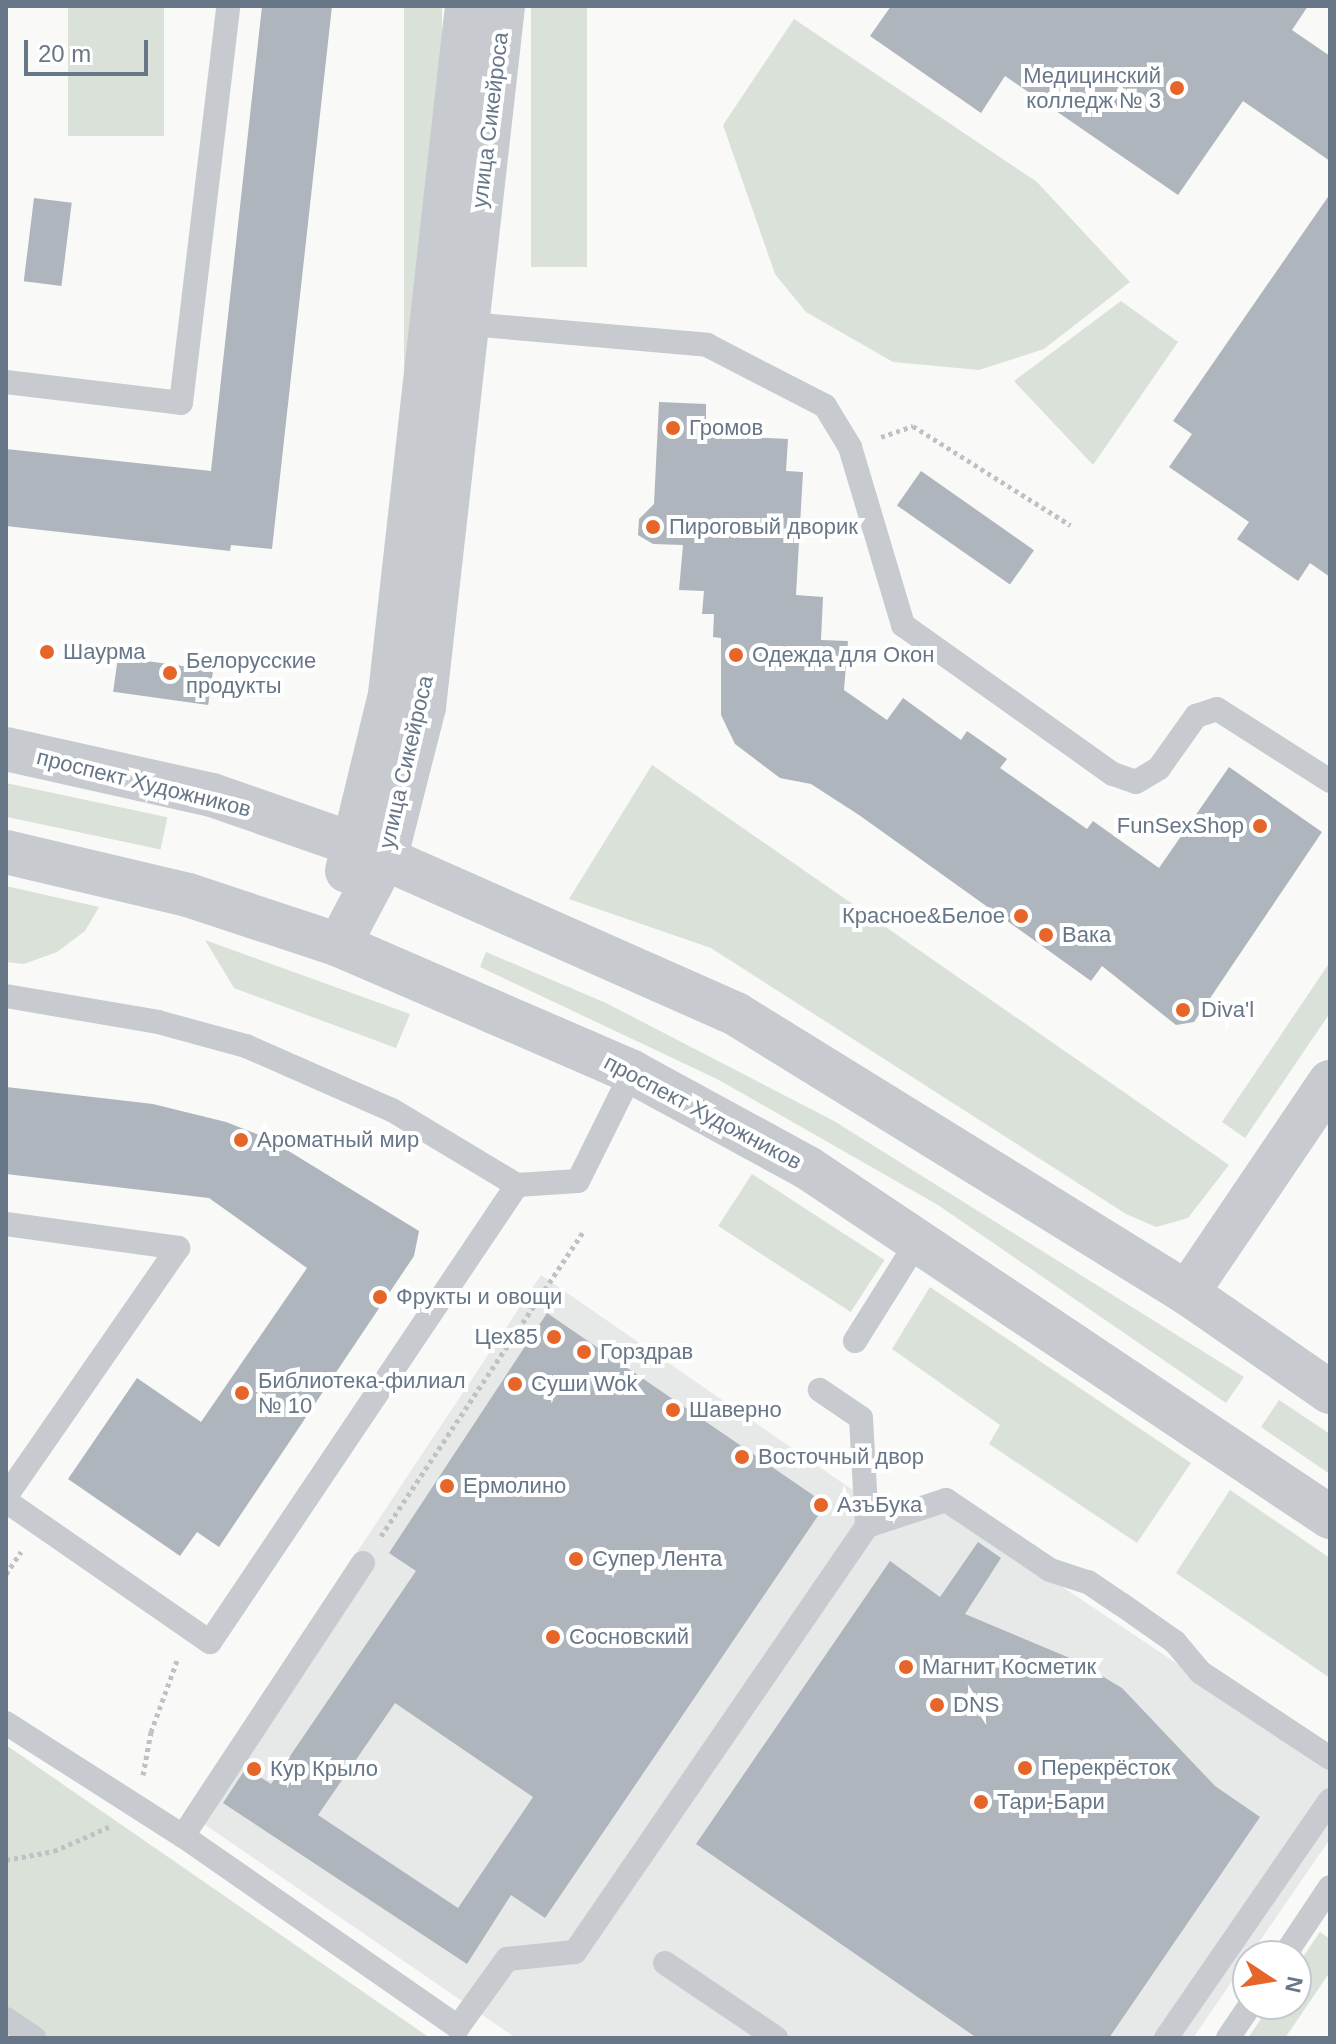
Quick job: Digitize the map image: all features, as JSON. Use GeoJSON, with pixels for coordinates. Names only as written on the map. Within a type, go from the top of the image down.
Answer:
{"type":"FeatureCollection","features":[{"type":"Feature","properties":{"kind":"street","name":"улица Сикейроса"},"geometry":{"type":"LineString","coordinates":[[450,322],[467,6]]}},
{"type":"Feature","properties":{"kind":"street","name":"улица Сикейроса"},"geometry":{"type":"LineString","coordinates":[[339,945],[368,850],[390,694],[503,6]]}},
{"type":"Feature","properties":{"kind":"street","name":"проспект Художников"},"geometry":{"type":"LineString","coordinates":[[6,749],[212,795],[368,850],[736,1014],[1187,1293],[1330,1392]]}},
{"type":"Feature","properties":{"kind":"street","name":"проспект Художников"},"geometry":{"type":"LineString","coordinates":[[6,852],[188,895],[339,945],[632,1072],[808,1168],[919,1239],[1330,1517]]}},
{"type":"Feature","properties":{"kind":"street"},"geometry":{"type":"LineString","coordinates":[[1187,1293],[1330,1082]]}},
{"type":"Feature","properties":{"kind":"lane"},"geometry":{"type":"LineString","coordinates":[[6,382],[181,403],[228,6]]}},
{"type":"Feature","properties":{"kind":"lane"},"geometry":{"type":"LineString","coordinates":[[450,322],[707,345],[825,406],[850,447],[903,625],[1113,774],[1136,782],[1159,768],[1196,716],[1217,709],[1330,781]]}},
{"type":"Feature","properties":{"kind":"lane"},"geometry":{"type":"LineString","coordinates":[[6,996],[158,1022],[246,1046],[392,1110],[517,1185],[578,1181],[632,1072]]}},
{"type":"Feature","properties":{"kind":"lane"},"geometry":{"type":"LineString","coordinates":[[6,1224],[178,1248],[6,1499],[210,1642],[517,1185]]}},
{"type":"Feature","properties":{"kind":"lane"},"geometry":{"type":"LineString","coordinates":[[855,1341],[919,1239]]}},
{"type":"Feature","properties":{"kind":"lane"},"geometry":{"type":"LineString","coordinates":[[820,1390],[861,1418],[867,1526]]}},
{"type":"Feature","properties":{"kind":"lane"},"geometry":{"type":"LineString","coordinates":[[6,1723],[183,1836],[460,2034],[507,1959],[575,1952],[867,1526],[946,1500],[1050,1570],[1088,1582],[1121,1604],[1175,1642],[1200,1672],[1330,1758]]}},
{"type":"Feature","properties":{"kind":"lane"},"geometry":{"type":"LineString","coordinates":[[183,1836],[363,1563]]}},
{"type":"Feature","properties":{"kind":"lane"},"geometry":{"type":"LineString","coordinates":[[1166,2038],[1330,1800]]}},
{"type":"Feature","properties":{"kind":"lane"},"geometry":{"type":"LineString","coordinates":[[1295,1940],[1330,1887]]}},
{"type":"Feature","properties":{"kind":"lane"},"geometry":{"type":"LineString","coordinates":[[665,1963],[776,2038]]}},
{"type":"Feature","properties":{"kind":"lane"},"geometry":{"type":"LineString","coordinates":[[6,2019],[34,2038]]}},
{"type":"Feature","properties":{"kind":"lane"},"geometry":{"type":"LineString","coordinates":[[1228,2038],[1240,2020]]}},
{"type":"Feature","properties":{"kind":"path"},"geometry":{"type":"LineString","coordinates":[[850,447],[913,426],[1070,525]]}},
{"type":"Feature","properties":{"kind":"path"},"geometry":{"type":"LineString","coordinates":[[363,1563],[584,1230]]}},
{"type":"Feature","properties":{"kind":"path"},"geometry":{"type":"LineString","coordinates":[[151,1732],[190,1628]]}},
{"type":"Feature","properties":{"kind":"path"},"geometry":{"type":"LineString","coordinates":[[6,1860],[100,1834],[138,1807]]}},
{"type":"Feature","properties":{"kind":"shaded area"},"geometry":{"type":"Polygon","coordinates":[[[68,6],[164,6],[164,136],[68,136],[68,6]]]}},
{"type":"Feature","properties":{"kind":"shaded area"},"geometry":{"type":"Polygon","coordinates":[[[404,6],[442,6],[442,620],[404,620],[404,6]]]}},
{"type":"Feature","properties":{"kind":"shaded area"},"geometry":{"type":"Polygon","coordinates":[[[531,6],[587,6],[587,267],[531,267],[531,6]]]}},
{"type":"Feature","properties":{"kind":"shaded area"},"geometry":{"type":"Polygon","coordinates":[[[794,19],[1037,182],[1130,282],[1044,349],[979,370],[893,362],[806,312],[775,274],[723,125],[794,19]]]}},
{"type":"Feature","properties":{"kind":"shaded area"},"geometry":{"type":"Polygon","coordinates":[[[1121,301],[1178,342],[1093,465],[1014,381],[1121,301]]]}},
{"type":"Feature","properties":{"kind":"shaded area"},"geometry":{"type":"Polygon","coordinates":[[[652,765],[1229,1165],[1188,1218],[1156,1227],[1126,1214],[711,948],[569,899],[652,765]]]}},
{"type":"Feature","properties":{"kind":"shaded area"},"geometry":{"type":"Polygon","coordinates":[[[6,783],[167,817],[161,850],[6,817],[6,783]]]}},
{"type":"Feature","properties":{"kind":"shaded area"},"geometry":{"type":"Polygon","coordinates":[[[6,886],[99,907],[85,931],[57,952],[24,964],[6,962],[6,886]]]}},
{"type":"Feature","properties":{"kind":"shaded area"},"geometry":{"type":"Polygon","coordinates":[[[205,940],[410,1014],[396,1048],[234,988],[205,940]]]}},
{"type":"Feature","properties":{"kind":"shaded area"},"geometry":{"type":"Polygon","coordinates":[[[486,952],[606,1003],[834,1121],[1244,1377],[1226,1403],[938,1205],[719,1080],[480,967],[486,952]]]}},
{"type":"Feature","properties":{"kind":"shaded area"},"geometry":{"type":"Polygon","coordinates":[[[1330,962],[1330,1013],[1245,1138],[1222,1122],[1330,962]]]}},
{"type":"Feature","properties":{"kind":"shaded area"},"geometry":{"type":"Polygon","coordinates":[[[752,1174],[885,1260],[851,1312],[718,1226],[752,1174]]]}},
{"type":"Feature","properties":{"kind":"shaded area"},"geometry":{"type":"Polygon","coordinates":[[[541,1275],[905,1526],[946,1509],[1330,1766],[1330,1839],[1260,1940],[1232,1940],[1232,1981],[1193,2038],[516,2038],[185,1811],[541,1275]]]}},
{"type":"Feature","properties":{"kind":"shaded area"},"geometry":{"type":"Polygon","coordinates":[[[930,1287],[1191,1463],[1137,1543],[989,1444],[1000,1425],[892,1349],[930,1287]]]}},
{"type":"Feature","properties":{"kind":"shaded area"},"geometry":{"type":"Polygon","coordinates":[[[1279,1400],[1330,1434],[1330,1474],[1261,1427],[1279,1400]]]}},
{"type":"Feature","properties":{"kind":"shaded area"},"geometry":{"type":"Polygon","coordinates":[[[1230,1490],[1330,1558],[1330,1678],[1176,1573],[1230,1490]]]}},
{"type":"Feature","properties":{"kind":"shaded area"},"geometry":{"type":"Polygon","coordinates":[[[6,1745],[430,2038],[48,2038],[6,2010],[6,1745]]]}},
{"type":"Feature","properties":{"kind":"shaded area"},"geometry":{"type":"Polygon","coordinates":[[[1320,1932],[1330,1939],[1330,1972],[1312,1998],[1312,1944],[1320,1932]]]}},
{"type":"Feature","properties":{"kind":"shaded area"},"geometry":{"type":"Polygon","coordinates":[[[1260,2020],[1297,2020],[1285,2038],[1248,2038],[1260,2020]]]}},
{"type":"Feature","properties":{"kind":"building"},"geometry":{"type":"Polygon","coordinates":[[[262,6],[332,6],[272,549],[231,545],[230,551],[6,526],[6,449],[211,471],[262,6]]]}},
{"type":"Feature","properties":{"kind":"building","name":"Медицинский колледж № 3"},"geometry":{"type":"Polygon","coordinates":[[[891,6],[1308,6],[1292,30],[1330,56],[1330,161],[1243,101],[1178,195],[1005,76],[981,113],[870,36],[891,6]]]}},
{"type":"Feature","properties":{"kind":"building"},"geometry":{"type":"Polygon","coordinates":[[[1330,194],[1330,577],[1310,563],[1298,581],[1237,539],[1249,522],[1169,467],[1192,434],[1173,421],[1330,194]]]}},
{"type":"Feature","properties":{"kind":"building"},"geometry":{"type":"Polygon","coordinates":[[[34,198],[72,203],[61,286],[24,281],[34,198]]]}},
{"type":"Feature","properties":{"kind":"building"},"geometry":{"type":"Polygon","coordinates":[[[659,402],[706,404],[706,422],[747,424],[746,437],[788,439],[786,471],[803,472],[796,595],[823,597],[821,640],[848,641],[844,690],[887,720],[903,698],[961,740],[967,731],[1007,759],[1000,768],[1087,829],[1093,821],[1159,868],[1229,767],[1322,832],[1194,1022],[1176,1025],[1102,966],[1091,981],[859,815],[811,784],[780,778],[735,744],[721,715],[721,638],[713,637],[714,614],[702,614],[704,591],[679,590],[683,545],[653,544],[638,535],[639,519],[654,504],[659,402]]]}},
{"type":"Feature","properties":{"kind":"building"},"geometry":{"type":"Polygon","coordinates":[[[921,471],[1034,550],[1010,585],[897,505],[921,471]]]}},
{"type":"Feature","properties":{"kind":"building"},"geometry":{"type":"Polygon","coordinates":[[[118,657],[213,670],[208,705],[113,692],[118,657]]]}},
{"type":"Feature","properties":{"kind":"building"},"geometry":{"type":"Polygon","coordinates":[[[6,1087],[153,1104],[226,1122],[269,1139],[419,1231],[414,1256],[219,1547],[197,1532],[180,1556],[68,1479],[137,1378],[201,1422],[307,1268],[209,1198],[6,1174],[6,1087]]]}},
{"type":"Feature","properties":{"kind":"building","name":"Сосновский"},"geometry":{"type":"Polygon","coordinates":[[[547,1313],[826,1504],[545,1918],[511,1895],[467,1964],[223,1803],[246,1768],[271,1784],[416,1571],[389,1553],[547,1313]],[[395,1703],[318,1815],[458,1908],[533,1797],[395,1703]]]}},
{"type":"Feature","properties":{"kind":"building","name":"Тари-Бари"},"geometry":{"type":"Polygon","coordinates":[[[978,1542],[1001,1558],[965,1614],[1077,1661],[1122,1688],[1215,1786],[1260,1817],[1109,2038],[977,2038],[696,1844],[890,1561],[940,1597],[978,1542]]]}},
{"type":"Feature","properties":{"kind":"place","name":"Медицинский колледж № 3"},"geometry":{"type":"Point","coordinates":[1177,88]}},
{"type":"Feature","properties":{"kind":"place","name":"Громов"},"geometry":{"type":"Point","coordinates":[673,428]}},
{"type":"Feature","properties":{"kind":"place","name":"Пироговый дворик"},"geometry":{"type":"Point","coordinates":[653,527]}},
{"type":"Feature","properties":{"kind":"place","name":"Шаурма"},"geometry":{"type":"Point","coordinates":[47,652]}},
{"type":"Feature","properties":{"kind":"place","name":"Одежда для Окон"},"geometry":{"type":"Point","coordinates":[736,655]}},
{"type":"Feature","properties":{"kind":"place","name":"Белорусские продукты"},"geometry":{"type":"Point","coordinates":[170,673]}},
{"type":"Feature","properties":{"kind":"place","name":"FunSexShop"},"geometry":{"type":"Point","coordinates":[1260,826]}},
{"type":"Feature","properties":{"kind":"place","name":"Красное&Белое"},"geometry":{"type":"Point","coordinates":[1021,916]}},
{"type":"Feature","properties":{"kind":"place","name":"Вака"},"geometry":{"type":"Point","coordinates":[1046,935]}},
{"type":"Feature","properties":{"kind":"place","name":"Diva'l"},"geometry":{"type":"Point","coordinates":[1183,1010]}},
{"type":"Feature","properties":{"kind":"place","name":"Ароматный мир"},"geometry":{"type":"Point","coordinates":[241,1140]}},
{"type":"Feature","properties":{"kind":"place","name":"Фрукты и овощи"},"geometry":{"type":"Point","coordinates":[380,1297]}},
{"type":"Feature","properties":{"kind":"place","name":"Цех85"},"geometry":{"type":"Point","coordinates":[554,1337]}},
{"type":"Feature","properties":{"kind":"place","name":"Горздрав"},"geometry":{"type":"Point","coordinates":[584,1352]}},
{"type":"Feature","properties":{"kind":"place","name":"Суши Wok"},"geometry":{"type":"Point","coordinates":[515,1384]}},
{"type":"Feature","properties":{"kind":"place","name":"Библиотека-филиал № 10"},"geometry":{"type":"Point","coordinates":[242,1393]}},
{"type":"Feature","properties":{"kind":"place","name":"Шаверно"},"geometry":{"type":"Point","coordinates":[673,1410]}},
{"type":"Feature","properties":{"kind":"place","name":"Восточный двор"},"geometry":{"type":"Point","coordinates":[742,1457]}},
{"type":"Feature","properties":{"kind":"place","name":"Ермолино"},"geometry":{"type":"Point","coordinates":[447,1486]}},
{"type":"Feature","properties":{"kind":"place","name":"АзъБука"},"geometry":{"type":"Point","coordinates":[821,1505]}},
{"type":"Feature","properties":{"kind":"place","name":"Супер Лента"},"geometry":{"type":"Point","coordinates":[576,1559]}},
{"type":"Feature","properties":{"kind":"place","name":"Сосновский"},"geometry":{"type":"Point","coordinates":[553,1637]}},
{"type":"Feature","properties":{"kind":"place","name":"Магнит Косметик"},"geometry":{"type":"Point","coordinates":[906,1667]}},
{"type":"Feature","properties":{"kind":"place","name":"DNS"},"geometry":{"type":"Point","coordinates":[937,1705]}},
{"type":"Feature","properties":{"kind":"place","name":"Перекрёсток"},"geometry":{"type":"Point","coordinates":[1025,1768]}},
{"type":"Feature","properties":{"kind":"place","name":"Кур Крыло"},"geometry":{"type":"Point","coordinates":[254,1769]}},
{"type":"Feature","properties":{"kind":"place","name":"Тари-Бари"},"geometry":{"type":"Point","coordinates":[981,1802]}}]}
